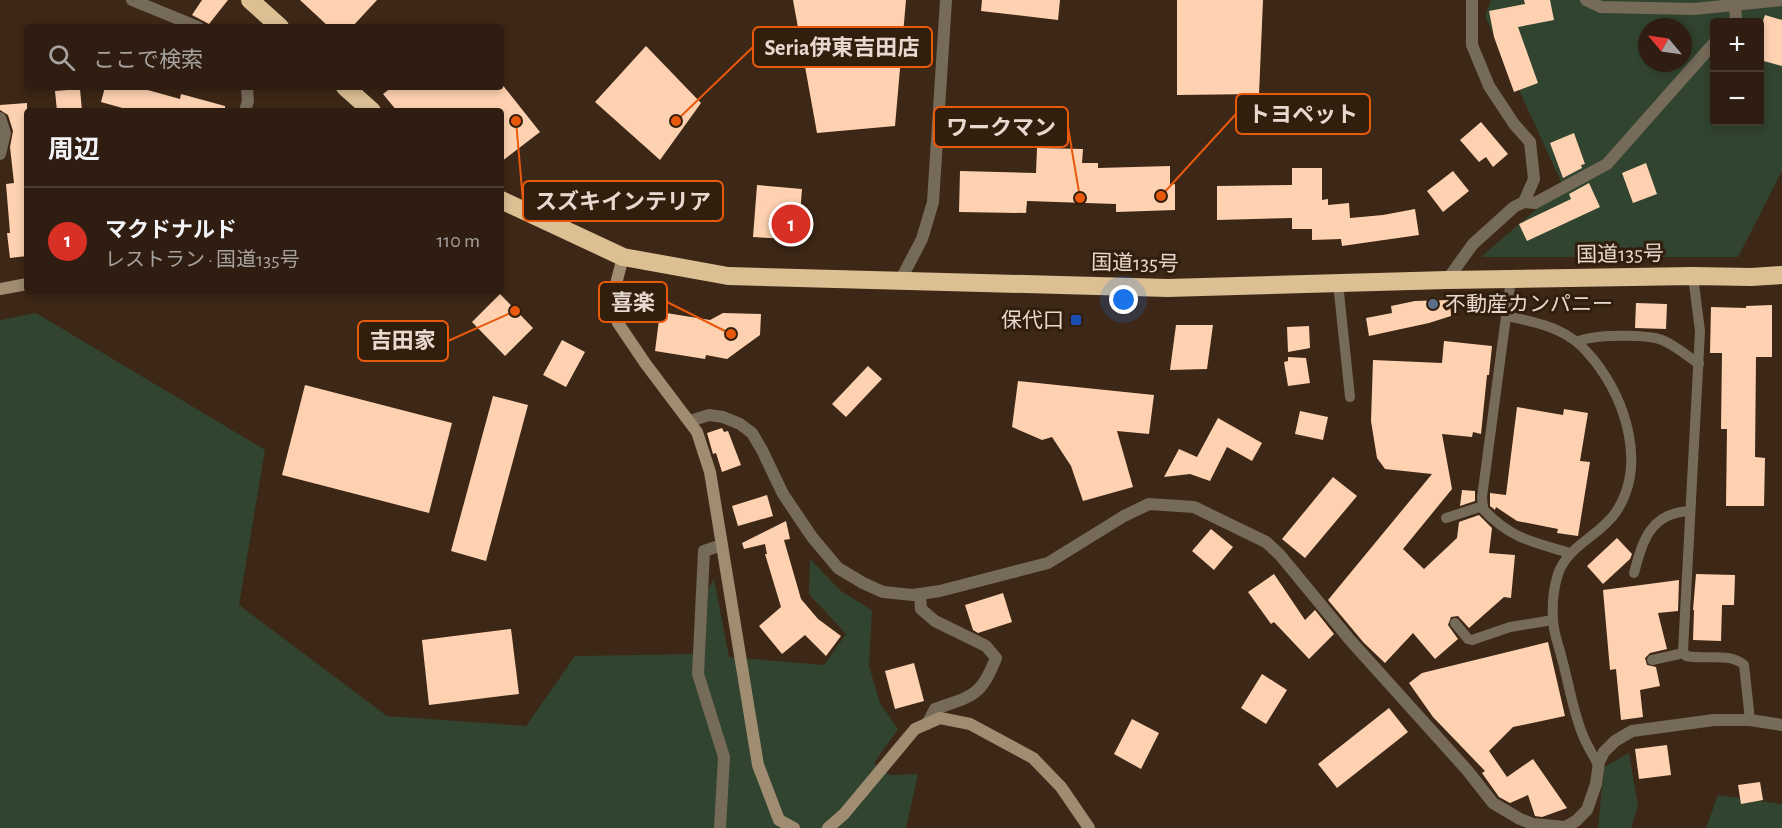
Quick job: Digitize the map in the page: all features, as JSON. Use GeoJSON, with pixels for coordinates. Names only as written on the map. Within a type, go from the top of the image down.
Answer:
{"type":"FeatureCollection","features":[{"type":"Feature","properties":{"kind":"highway"},"geometry":{"type":"LineString","coordinates":[[250,0],[277,24]]}},
{"type":"Feature","properties":{"kind":"highway"},"geometry":{"type":"LineString","coordinates":[[348,90],[365,108]]}},
{"type":"Feature","properties":{"kind":"highway","name":"国道135号"},"geometry":{"type":"LineString","coordinates":[[504,201],[623,257],[728,276],[1168,288],[1447,280],[1782,275]]}},
{"type":"Feature","properties":{"kind":"street"},"geometry":{"type":"LineString","coordinates":[[132,0],[191,24]]}},
{"type":"Feature","properties":{"kind":"street"},"geometry":{"type":"LineString","coordinates":[[901,279],[922,239],[933,202],[946,0]]}},
{"type":"Feature","properties":{"kind":"street"},"geometry":{"type":"LineString","coordinates":[[1472,0],[1472,45],[1489,86],[1514,124],[1530,142],[1534,179],[1524,202]]}},
{"type":"Feature","properties":{"kind":"street"},"geometry":{"type":"LineString","coordinates":[[1586,0],[1601,7],[1694,9],[1782,0]]}},
{"type":"Feature","properties":{"kind":"street"},"geometry":{"type":"LineString","coordinates":[[1735,6],[1736,18]]}},
{"type":"Feature","properties":{"kind":"street"},"geometry":{"type":"LineString","coordinates":[[1447,280],[1473,244],[1514,207],[1524,202],[1535,203],[1607,164],[1710,48]]}},
{"type":"Feature","properties":{"kind":"street"},"geometry":{"type":"LineString","coordinates":[[245,108],[248,102],[247,90]]}},
{"type":"Feature","properties":{"kind":"street"},"geometry":{"type":"LineString","coordinates":[[0,118],[5,133],[0,154]]}},
{"type":"Feature","properties":{"kind":"street"},"geometry":{"type":"LineString","coordinates":[[623,257],[617,280],[615,305],[618,322],[645,363],[697,432],[710,472],[758,765],[779,820],[794,828]]}},
{"type":"Feature","properties":{"kind":"street"},"geometry":{"type":"LineString","coordinates":[[0,289],[24,285]]}},
{"type":"Feature","properties":{"kind":"street"},"geometry":{"type":"LineString","coordinates":[[690,421],[709,415],[723,417],[740,424],[752,433],[783,494],[812,537],[838,568],[883,592],[920,594],[940,591],[1048,563],[1124,516],[1149,504],[1194,507],[1219,517],[1266,542],[1280,555],[1350,640],[1467,770],[1493,803],[1533,824],[1565,827],[1576,821],[1587,810],[1604,752],[1615,741],[1632,731],[1714,720],[1750,720],[1782,724]]}},
{"type":"Feature","properties":{"kind":"street"},"geometry":{"type":"LineString","coordinates":[[720,828],[724,757],[698,674],[704,551],[722,545]]}},
{"type":"Feature","properties":{"kind":"street"},"geometry":{"type":"LineString","coordinates":[[920,594],[921,609],[935,621],[986,646],[996,658],[980,690],[935,709],[927,724]]}},
{"type":"Feature","properties":{"kind":"street"},"geometry":{"type":"LineString","coordinates":[[828,828],[844,814],[915,729],[940,718],[970,724],[1033,758],[1061,787],[1089,828]]}},
{"type":"Feature","properties":{"kind":"lane"},"geometry":{"type":"LineString","coordinates":[[1693,276],[1700,332],[1682,642],[1686,656],[1734,660],[1744,665],[1750,720]]}},
{"type":"Feature","properties":{"kind":"lane"},"geometry":{"type":"LineString","coordinates":[[1511,279],[1483,506],[1490,516],[1517,537],[1570,553]]}},
{"type":"Feature","properties":{"kind":"lane"},"geometry":{"type":"LineString","coordinates":[[1338,283],[1350,397]]}},
{"type":"Feature","properties":{"kind":"lane"},"geometry":{"type":"LineString","coordinates":[[1507,316],[1535,322],[1560,331],[1577,342],[1604,374],[1618,396],[1630,436],[1632,466],[1627,493],[1605,526],[1570,553],[1558,573],[1555,592],[1553,620],[1583,736],[1599,766]]}},
{"type":"Feature","properties":{"kind":"lane"},"geometry":{"type":"LineString","coordinates":[[1577,342],[1593,337],[1662,340],[1698,364]]}},
{"type":"Feature","properties":{"kind":"lane"},"geometry":{"type":"LineString","coordinates":[[1446,518],[1483,506]]}},
{"type":"Feature","properties":{"kind":"lane"},"geometry":{"type":"LineString","coordinates":[[1634,573],[1641,547],[1649,530],[1658,521],[1671,515],[1690,511]]}},
{"type":"Feature","properties":{"kind":"lane"},"geometry":{"type":"LineString","coordinates":[[1455,623],[1468,639],[1472,640],[1510,627],[1553,620]]}},
{"type":"Feature","properties":{"kind":"lane"},"geometry":{"type":"LineString","coordinates":[[1652,660],[1684,653]]}},
{"type":"Feature","properties":{"kind":"green space"},"geometry":{"type":"Polygon","coordinates":[[[1491,0],[1782,0],[1782,171],[1738,257],[1481,257],[1563,186],[1485,16],[1491,0]]]}},
{"type":"Feature","properties":{"kind":"green space"},"geometry":{"type":"Polygon","coordinates":[[[36,313],[265,450],[239,605],[387,716],[526,726],[575,656],[697,654],[702,599],[714,579],[729,657],[824,665],[846,634],[809,594],[810,559],[841,591],[872,610],[869,666],[880,703],[898,729],[874,763],[890,775],[918,774],[906,828],[0,828],[0,320],[36,313]]]}},
{"type":"Feature","properties":{"kind":"green space"},"geometry":{"type":"Polygon","coordinates":[[[1629,753],[1638,806],[1631,828],[1598,828],[1604,767],[1629,753]]]}},
{"type":"Feature","properties":{"kind":"green space"},"geometry":{"type":"Polygon","coordinates":[[[1718,795],[1782,804],[1782,828],[1706,828],[1718,795]]]}},
{"type":"Feature","properties":{"kind":"building"},"geometry":{"type":"Polygon","coordinates":[[[202,0],[228,0],[209,24],[192,15],[202,0]]]}},
{"type":"Feature","properties":{"kind":"building"},"geometry":{"type":"Polygon","coordinates":[[[300,0],[377,0],[355,24],[326,24],[300,0]]]}},
{"type":"Feature","properties":{"kind":"building"},"geometry":{"type":"Polygon","coordinates":[[[793,0],[906,0],[895,126],[817,133],[793,0]]]}},
{"type":"Feature","properties":{"kind":"building"},"geometry":{"type":"Polygon","coordinates":[[[982,0],[1060,0],[1058,20],[981,11],[982,0]]]}},
{"type":"Feature","properties":{"kind":"building"},"geometry":{"type":"Polygon","coordinates":[[[1177,0],[1263,0],[1259,94],[1177,95],[1177,0]]]}},
{"type":"Feature","properties":{"kind":"building"},"geometry":{"type":"Polygon","coordinates":[[[1524,0],[1550,0],[1554,20],[1518,27],[1538,83],[1514,92],[1494,37],[1489,11],[1525,4],[1524,0]]]}},
{"type":"Feature","properties":{"kind":"building"},"geometry":{"type":"Polygon","coordinates":[[[1765,15],[1782,20],[1782,66],[1764,61],[1765,15]]]}},
{"type":"Feature","properties":{"kind":"building"},"geometry":{"type":"Polygon","coordinates":[[[646,46],[701,103],[660,160],[595,102],[646,46]]]}},
{"type":"Feature","properties":{"kind":"building"},"geometry":{"type":"Polygon","coordinates":[[[504,87],[540,132],[504,160],[504,108],[395,108],[383,94],[388,90],[504,90],[504,87]]]}},
{"type":"Feature","properties":{"kind":"building"},"geometry":{"type":"Polygon","coordinates":[[[80,90],[82,108],[57,108],[55,91],[80,90]]]}},
{"type":"Feature","properties":{"kind":"building"},"geometry":{"type":"Polygon","coordinates":[[[104,90],[148,90],[180,99],[181,94],[225,106],[225,108],[122,108],[101,102],[104,90]]]}},
{"type":"Feature","properties":{"kind":"building"},"geometry":{"type":"Polygon","coordinates":[[[27,103],[27,108],[24,108],[24,256],[10,258],[6,184],[14,183],[10,147],[13,131],[8,115],[0,110],[0,105],[27,103]]]}},
{"type":"Feature","properties":{"kind":"building"},"geometry":{"type":"Polygon","coordinates":[[[1481,122],[1508,154],[1493,167],[1486,157],[1479,162],[1460,140],[1481,122]]]}},
{"type":"Feature","properties":{"kind":"building"},"geometry":{"type":"Polygon","coordinates":[[[1574,133],[1585,164],[1563,178],[1550,143],[1574,133]]]}},
{"type":"Feature","properties":{"kind":"building"},"geometry":{"type":"Polygon","coordinates":[[[1037,148],[1083,149],[1082,163],[1098,163],[1098,168],[1170,166],[1170,185],[1175,184],[1175,210],[1116,212],[1116,204],[1027,201],[1026,213],[959,212],[960,171],[1036,173],[1037,148]]]}},
{"type":"Feature","properties":{"kind":"building"},"geometry":{"type":"Polygon","coordinates":[[[1646,163],[1657,194],[1633,203],[1622,173],[1646,163]]]}},
{"type":"Feature","properties":{"kind":"building"},"geometry":{"type":"Polygon","coordinates":[[[1292,168],[1322,168],[1322,200],[1328,199],[1328,205],[1349,203],[1350,218],[1415,209],[1419,235],[1342,246],[1341,239],[1312,240],[1312,229],[1292,229],[1292,218],[1217,220],[1217,186],[1292,185],[1292,168]]]}},
{"type":"Feature","properties":{"kind":"building"},"geometry":{"type":"Polygon","coordinates":[[[1453,171],[1469,191],[1443,212],[1427,191],[1453,171]]]}},
{"type":"Feature","properties":{"kind":"building"},"geometry":{"type":"Polygon","coordinates":[[[1589,183],[1600,207],[1527,241],[1519,224],[1571,199],[1569,194],[1589,183]]]}},
{"type":"Feature","properties":{"kind":"building"},"geometry":{"type":"Polygon","coordinates":[[[757,185],[802,189],[798,240],[753,237],[757,185]]]}},
{"type":"Feature","properties":{"kind":"building"},"geometry":{"type":"Polygon","coordinates":[[[500,294],[533,328],[505,356],[472,322],[500,294]]]}},
{"type":"Feature","properties":{"kind":"building"},"geometry":{"type":"Polygon","coordinates":[[[1450,300],[1451,316],[1369,336],[1366,318],[1392,313],[1391,306],[1415,301],[1450,300]]]}},
{"type":"Feature","properties":{"kind":"building"},"geometry":{"type":"Polygon","coordinates":[[[1636,303],[1667,304],[1666,329],[1635,328],[1636,303]]]}},
{"type":"Feature","properties":{"kind":"building"},"geometry":{"type":"Polygon","coordinates":[[[1772,305],[1772,357],[1756,357],[1755,457],[1765,458],[1764,506],[1726,506],[1727,429],[1721,429],[1722,353],[1710,353],[1711,307],[1746,308],[1746,306],[1772,305]]]}},
{"type":"Feature","properties":{"kind":"building"},"geometry":{"type":"Polygon","coordinates":[[[660,312],[710,320],[723,313],[761,314],[760,335],[727,359],[706,355],[705,359],[655,351],[660,312]]]}},
{"type":"Feature","properties":{"kind":"building"},"geometry":{"type":"Polygon","coordinates":[[[1176,325],[1213,325],[1207,369],[1170,370],[1176,325]]]}},
{"type":"Feature","properties":{"kind":"building"},"geometry":{"type":"Polygon","coordinates":[[[1309,326],[1310,348],[1288,352],[1287,327],[1309,326]]]}},
{"type":"Feature","properties":{"kind":"building"},"geometry":{"type":"Polygon","coordinates":[[[562,340],[585,352],[566,387],[543,375],[562,340]]]}},
{"type":"Feature","properties":{"kind":"building"},"geometry":{"type":"Polygon","coordinates":[[[1444,341],[1492,346],[1481,434],[1473,432],[1472,437],[1442,434],[1452,489],[1403,549],[1424,569],[1457,538],[1459,522],[1479,515],[1492,528],[1489,553],[1515,555],[1511,598],[1504,597],[1469,628],[1458,616],[1451,617],[1448,625],[1458,639],[1435,659],[1413,633],[1385,663],[1364,643],[1328,600],[1432,474],[1385,469],[1377,458],[1371,421],[1373,360],[1442,363],[1444,341]]]}},
{"type":"Feature","properties":{"kind":"building"},"geometry":{"type":"Polygon","coordinates":[[[1288,357],[1306,358],[1310,383],[1288,386],[1284,362],[1288,361],[1288,357]]]}},
{"type":"Feature","properties":{"kind":"building"},"geometry":{"type":"Polygon","coordinates":[[[868,366],[882,379],[846,417],[832,404],[868,366]]]}},
{"type":"Feature","properties":{"kind":"building"},"geometry":{"type":"Polygon","coordinates":[[[1018,381],[1154,395],[1149,434],[1117,431],[1133,487],[1083,501],[1071,466],[1052,437],[1042,440],[1012,427],[1018,381]]]}},
{"type":"Feature","properties":{"kind":"building"},"geometry":{"type":"Polygon","coordinates":[[[305,385],[452,423],[429,513],[282,475],[305,385]]]}},
{"type":"Feature","properties":{"kind":"building"},"geometry":{"type":"Polygon","coordinates":[[[493,396],[528,405],[486,561],[451,551],[493,396]]]}},
{"type":"Feature","properties":{"kind":"building"},"geometry":{"type":"Polygon","coordinates":[[[1517,407],[1563,415],[1564,409],[1588,413],[1580,461],[1590,462],[1578,536],[1557,533],[1558,529],[1517,521],[1496,507],[1495,510],[1490,506],[1490,493],[1506,495],[1517,407]]]}},
{"type":"Feature","properties":{"kind":"building"},"geometry":{"type":"Polygon","coordinates":[[[1300,411],[1328,417],[1323,440],[1295,434],[1300,411]]]}},
{"type":"Feature","properties":{"kind":"building"},"geometry":{"type":"Polygon","coordinates":[[[1218,418],[1262,443],[1252,461],[1227,447],[1210,481],[1190,474],[1164,477],[1179,449],[1197,457],[1218,418]]]}},
{"type":"Feature","properties":{"kind":"building"},"geometry":{"type":"Polygon","coordinates":[[[722,428],[724,432],[728,431],[741,465],[722,472],[716,453],[713,454],[707,433],[722,428]]]}},
{"type":"Feature","properties":{"kind":"building"},"geometry":{"type":"Polygon","coordinates":[[[1333,477],[1357,496],[1305,558],[1282,539],[1333,477]]]}},
{"type":"Feature","properties":{"kind":"building"},"geometry":{"type":"Polygon","coordinates":[[[1462,490],[1475,491],[1475,501],[1460,506],[1462,490]]]}},
{"type":"Feature","properties":{"kind":"building"},"geometry":{"type":"Polygon","coordinates":[[[767,495],[773,516],[738,526],[732,506],[767,495]]]}},
{"type":"Feature","properties":{"kind":"building"},"geometry":{"type":"Polygon","coordinates":[[[786,521],[790,539],[784,540],[801,599],[818,619],[841,636],[826,656],[805,635],[782,654],[759,626],[781,607],[765,554],[767,554],[765,544],[744,549],[742,543],[786,521]]]}},
{"type":"Feature","properties":{"kind":"building"},"geometry":{"type":"Polygon","coordinates":[[[1211,529],[1233,547],[1214,570],[1192,551],[1211,529]]]}},
{"type":"Feature","properties":{"kind":"building"},"geometry":{"type":"Polygon","coordinates":[[[1617,538],[1632,554],[1630,559],[1603,584],[1587,566],[1617,538]]]}},
{"type":"Feature","properties":{"kind":"building"},"geometry":{"type":"Polygon","coordinates":[[[1274,574],[1305,620],[1315,610],[1334,634],[1309,659],[1274,622],[1271,624],[1248,592],[1274,574]]]}},
{"type":"Feature","properties":{"kind":"building"},"geometry":{"type":"Polygon","coordinates":[[[1696,574],[1735,575],[1734,605],[1722,605],[1721,641],[1693,640],[1696,574]]]}},
{"type":"Feature","properties":{"kind":"building"},"geometry":{"type":"Polygon","coordinates":[[[1679,580],[1678,611],[1658,613],[1667,649],[1650,653],[1645,658],[1647,665],[1656,667],[1660,686],[1640,690],[1643,717],[1621,720],[1616,669],[1610,670],[1603,590],[1679,580]]]}},
{"type":"Feature","properties":{"kind":"building"},"geometry":{"type":"Polygon","coordinates":[[[1003,593],[1012,622],[978,633],[973,630],[965,605],[1003,593]]]}},
{"type":"Feature","properties":{"kind":"building"},"geometry":{"type":"Polygon","coordinates":[[[511,629],[519,694],[429,705],[422,640],[511,629]]]}},
{"type":"Feature","properties":{"kind":"building"},"geometry":{"type":"Polygon","coordinates":[[[1548,642],[1565,716],[1513,727],[1489,751],[1507,777],[1533,759],[1567,808],[1542,817],[1535,816],[1528,795],[1510,803],[1499,797],[1482,773],[1485,771],[1433,717],[1409,683],[1422,673],[1548,642]]]}},
{"type":"Feature","properties":{"kind":"building"},"geometry":{"type":"Polygon","coordinates":[[[914,663],[924,701],[895,709],[885,671],[914,663]]]}},
{"type":"Feature","properties":{"kind":"building"},"geometry":{"type":"Polygon","coordinates":[[[1262,674],[1287,690],[1266,724],[1241,708],[1262,674]]]}},
{"type":"Feature","properties":{"kind":"building"},"geometry":{"type":"Polygon","coordinates":[[[1389,708],[1408,732],[1337,788],[1318,764],[1389,708]]]}},
{"type":"Feature","properties":{"kind":"building"},"geometry":{"type":"Polygon","coordinates":[[[1132,719],[1159,733],[1141,769],[1114,754],[1132,719]]]}},
{"type":"Feature","properties":{"kind":"building"},"geometry":{"type":"Polygon","coordinates":[[[1667,745],[1671,775],[1639,779],[1635,749],[1667,745]]]}},
{"type":"Feature","properties":{"kind":"building"},"geometry":{"type":"Polygon","coordinates":[[[1760,782],[1763,800],[1741,804],[1738,785],[1760,782]]]}},
{"type":"Feature","properties":{"kind":"place","name":"スズキインテリア"},"geometry":{"type":"Point","coordinates":[516,121]}},
{"type":"Feature","properties":{"kind":"place","name":"Seria伊東吉田店"},"geometry":{"type":"Point","coordinates":[676,121]}},
{"type":"Feature","properties":{"kind":"place","name":"トヨペット"},"geometry":{"type":"Point","coordinates":[1161,196]}},
{"type":"Feature","properties":{"kind":"place","name":"ワークマン"},"geometry":{"type":"Point","coordinates":[1080,198]}},
{"type":"Feature","properties":{"kind":"place","name":"マクドナルド"},"geometry":{"type":"Point","coordinates":[791,224]}},
{"type":"Feature","properties":{"kind":"place","name":"不動産カンパニー"},"geometry":{"type":"Point","coordinates":[1433,304]}},
{"type":"Feature","properties":{"kind":"place","name":"吉田家"},"geometry":{"type":"Point","coordinates":[515,311]}},
{"type":"Feature","properties":{"kind":"place","name":"保代口"},"geometry":{"type":"Point","coordinates":[1076,320]}},
{"type":"Feature","properties":{"kind":"place","name":"喜楽"},"geometry":{"type":"Point","coordinates":[731,334]}}]}
